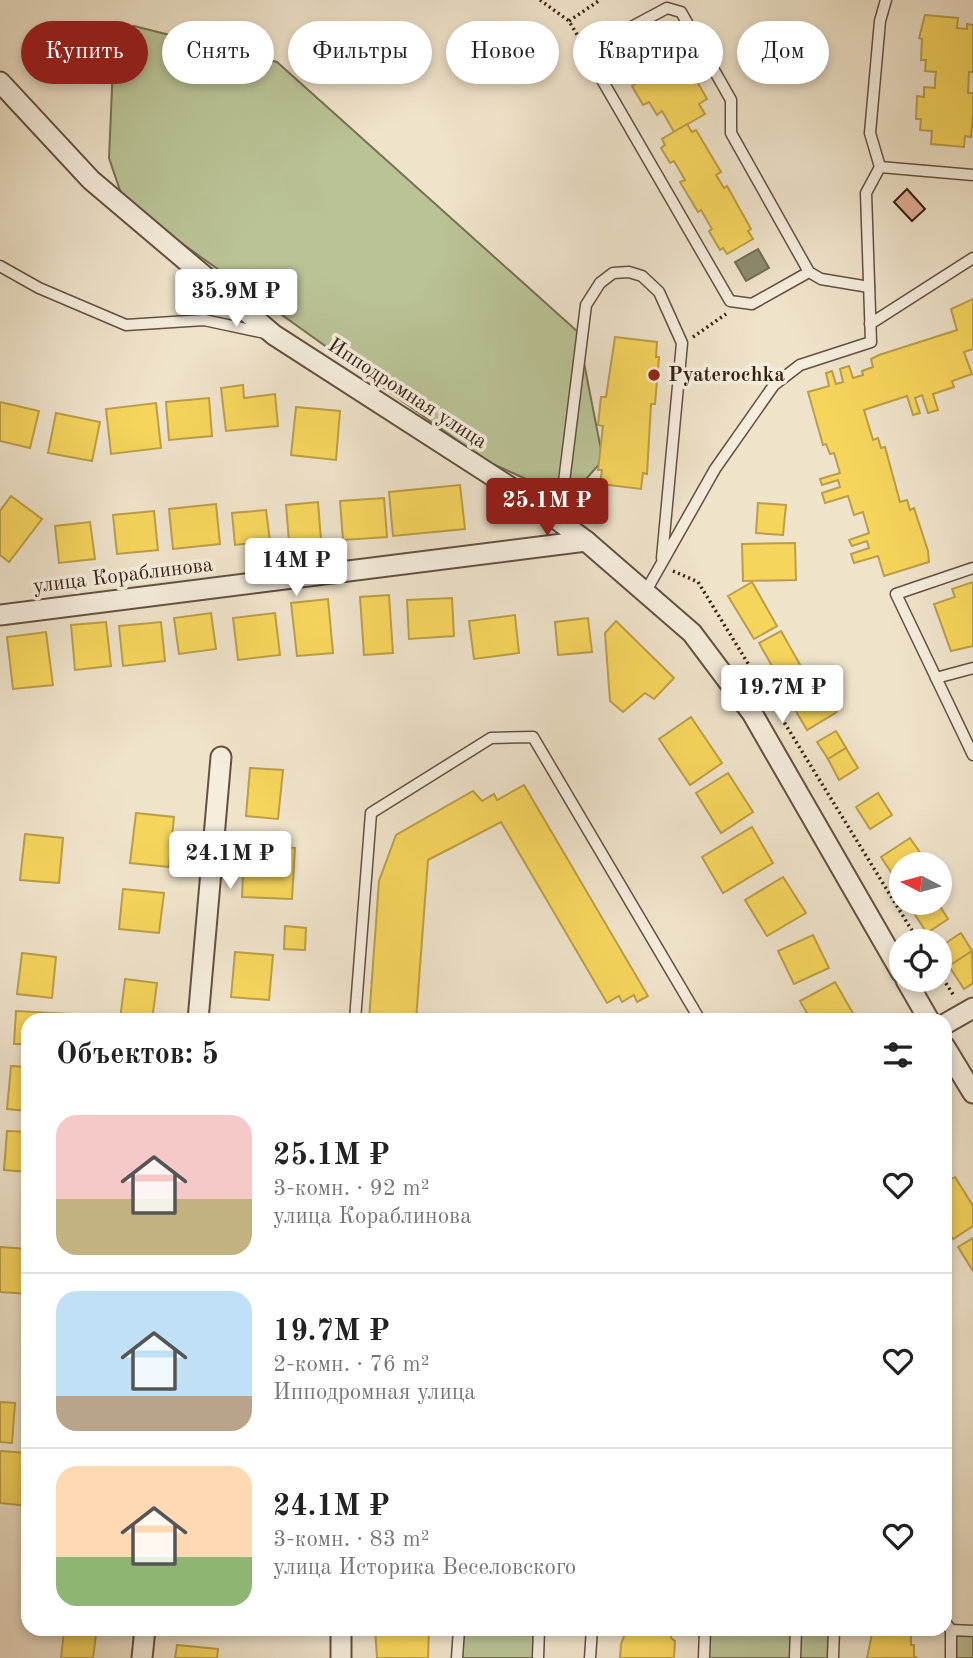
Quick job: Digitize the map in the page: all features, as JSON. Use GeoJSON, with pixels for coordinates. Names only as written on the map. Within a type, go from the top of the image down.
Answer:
{"type":"FeatureCollection","features":[{"type":"Feature","properties":{"kind":"street","name":"Ипподромная улица"},"geometry":{"type":"LineString","coordinates":[[0,82],[91,180],[274,335],[586,541],[692,633],[752,713],[889,951]]}},
{"type":"Feature","properties":{"kind":"street","name":"улица Кораблинова"},"geometry":{"type":"LineString","coordinates":[[0,615],[586,541]]}},
{"type":"Feature","properties":{"kind":"street"},"geometry":{"type":"LineString","coordinates":[[199,1013],[221,757]]}},
{"type":"Feature","properties":{"kind":"street"},"geometry":{"type":"LineString","coordinates":[[913,992],[925,1013]]}},
{"type":"Feature","properties":{"kind":"street"},"geometry":{"type":"LineString","coordinates":[[952,1020],[973,1008]]}},
{"type":"Feature","properties":{"kind":"street"},"geometry":{"type":"LineString","coordinates":[[952,1058],[973,1093]]}},
{"type":"Feature","properties":{"kind":"street"},"geometry":{"type":"LineString","coordinates":[[142,1658],[144,1636]]}},
{"type":"Feature","properties":{"kind":"street"},"geometry":{"type":"LineString","coordinates":[[341,1636],[341,1658]]}},
{"type":"Feature","properties":{"kind":"lane"},"geometry":{"type":"LineString","coordinates":[[646,591],[715,469],[774,385],[800,365],[871,342],[866,192],[880,167],[870,133],[880,21],[886,0]]}},
{"type":"Feature","properties":{"kind":"lane"},"geometry":{"type":"LineString","coordinates":[[809,272],[752,304],[730,301],[594,66],[592,54],[598,45],[667,8],[681,12],[731,100],[731,133],[809,272],[821,279],[869,287]]}},
{"type":"Feature","properties":{"kind":"lane"},"geometry":{"type":"LineString","coordinates":[[880,167],[973,176]]}},
{"type":"Feature","properties":{"kind":"lane"},"geometry":{"type":"LineString","coordinates":[[870,324],[973,258]]}},
{"type":"Feature","properties":{"kind":"lane"},"geometry":{"type":"LineString","coordinates":[[0,266],[39,288],[126,325],[204,320],[274,335]]}},
{"type":"Feature","properties":{"kind":"lane"},"geometry":{"type":"LineString","coordinates":[[559,522],[586,305],[590,294],[613,273],[629,272],[642,276],[659,292],[682,343],[661,564]]}},
{"type":"Feature","properties":{"kind":"lane"},"geometry":{"type":"LineString","coordinates":[[973,568],[896,594],[973,755]]}},
{"type":"Feature","properties":{"kind":"lane"},"geometry":{"type":"LineString","coordinates":[[936,678],[973,668]]}},
{"type":"Feature","properties":{"kind":"lane"},"geometry":{"type":"LineString","coordinates":[[356,1013],[371,813],[491,738],[533,737],[696,1013]]}},
{"type":"Feature","properties":{"kind":"lane"},"geometry":{"type":"LineString","coordinates":[[952,1627],[973,1631]]}},
{"type":"Feature","properties":{"kind":"lane"},"geometry":{"type":"LineString","coordinates":[[457,1658],[458,1636]]}},
{"type":"Feature","properties":{"kind":"lane"},"geometry":{"type":"LineString","coordinates":[[538,1658],[539,1636]]}},
{"type":"Feature","properties":{"kind":"lane"},"geometry":{"type":"LineString","coordinates":[[590,1658],[592,1636]]}},
{"type":"Feature","properties":{"kind":"lane"},"geometry":{"type":"LineString","coordinates":[[704,1658],[705,1636]]}},
{"type":"Feature","properties":{"kind":"lane"},"geometry":{"type":"LineString","coordinates":[[795,1658],[796,1636]]}},
{"type":"Feature","properties":{"kind":"lane"},"geometry":{"type":"LineString","coordinates":[[833,1658],[834,1636]]}},
{"type":"Feature","properties":{"kind":"lane"},"geometry":{"type":"LineString","coordinates":[[949,1636],[951,1658]]}},
{"type":"Feature","properties":{"kind":"path"},"geometry":{"type":"LineString","coordinates":[[540,0],[569,21],[573,29]]}},
{"type":"Feature","properties":{"kind":"path"},"geometry":{"type":"LineString","coordinates":[[569,21],[600,0]]}},
{"type":"Feature","properties":{"kind":"path"},"geometry":{"type":"LineString","coordinates":[[682,343],[725,317],[730,301]]}},
{"type":"Feature","properties":{"kind":"path"},"geometry":{"type":"LineString","coordinates":[[661,564],[698,582],[911,929]]}},
{"type":"Feature","properties":{"kind":"green space"},"geometry":{"type":"Polygon","coordinates":[[[148,30],[162,33],[162,84],[274,84],[274,61],[277,62],[288,72],[288,84],[302,84],[578,332],[603,460],[569,498],[486,461],[124,202],[109,158],[112,84],[148,84],[148,30]]]}},
{"type":"Feature","properties":{"kind":"green space"},"geometry":{"type":"Polygon","coordinates":[[[952,1630],[973,1631],[973,1658],[951,1658],[952,1630]]]}},
{"type":"Feature","properties":{"kind":"green space"},"geometry":{"type":"Polygon","coordinates":[[[459,1636],[539,1636],[538,1658],[457,1658],[459,1636]]]}},
{"type":"Feature","properties":{"kind":"green space"},"geometry":{"type":"Polygon","coordinates":[[[705,1636],[834,1636],[833,1658],[704,1658],[705,1636]]]}},
{"type":"Feature","properties":{"kind":"building: Жильё"},"geometry":{"type":"Polygon","coordinates":[[[925,15],[958,18],[957,28],[967,29],[967,24],[973,25],[973,72],[969,72],[968,93],[973,93],[973,114],[971,137],[965,136],[964,147],[931,144],[932,131],[920,130],[921,119],[916,119],[917,96],[924,97],[924,87],[935,88],[936,72],[925,71],[926,60],[921,60],[922,39],[919,38],[925,15]]]}},
{"type":"Feature","properties":{"kind":"building: Жильё"},"geometry":{"type":"Polygon","coordinates":[[[698,84],[707,99],[699,104],[705,114],[674,132],[662,111],[657,115],[649,102],[643,105],[632,86],[698,84]]]}},
{"type":"Feature","properties":{"kind":"building: Жильё"},"geometry":{"type":"Polygon","coordinates":[[[687,124],[692,132],[696,130],[721,172],[716,175],[724,188],[727,186],[751,229],[748,231],[753,239],[727,254],[723,248],[720,250],[701,210],[698,212],[680,182],[685,180],[674,161],[670,163],[661,148],[665,145],[662,139],[687,124]]]}},
{"type":"Feature","properties":{"kind":"building: Жильё"},"geometry":{"type":"Polygon","coordinates":[[[973,299],[973,349],[964,352],[972,374],[952,381],[954,387],[933,394],[938,410],[928,413],[922,395],[915,398],[920,413],[913,415],[907,396],[864,410],[873,440],[878,438],[881,448],[885,447],[900,502],[907,500],[910,510],[914,508],[928,551],[929,562],[884,576],[878,556],[854,563],[851,554],[869,548],[867,541],[852,546],[849,540],[869,533],[863,512],[854,515],[848,496],[825,503],[822,493],[840,487],[838,480],[822,485],[820,479],[840,473],[834,453],[830,454],[826,444],[823,445],[808,392],[829,386],[826,373],[832,371],[836,384],[843,382],[840,369],[849,366],[853,378],[863,375],[862,371],[873,367],[871,359],[879,355],[957,330],[951,309],[973,299]]]}},
{"type":"Feature","properties":{"kind":"building: Жильё"},"geometry":{"type":"Polygon","coordinates":[[[615,337],[657,342],[656,357],[659,357],[655,404],[651,404],[647,474],[643,473],[641,489],[600,484],[602,470],[598,470],[603,426],[598,425],[601,397],[606,397],[615,337]]]}},
{"type":"Feature","properties":{"kind":"building: Жильё"},"geometry":{"type":"Polygon","coordinates":[[[243,385],[244,398],[275,394],[278,426],[226,431],[221,388],[243,385]]]}},
{"type":"Feature","properties":{"kind":"building: Жильё"},"geometry":{"type":"Polygon","coordinates":[[[209,398],[212,436],[169,440],[166,402],[209,398]]]}},
{"type":"Feature","properties":{"kind":"building: Жильё"},"geometry":{"type":"Polygon","coordinates":[[[0,402],[39,411],[30,448],[0,441],[0,402]]]}},
{"type":"Feature","properties":{"kind":"building: Жильё"},"geometry":{"type":"Polygon","coordinates":[[[156,403],[161,448],[111,454],[106,409],[156,403]]]}},
{"type":"Feature","properties":{"kind":"building: Жильё"},"geometry":{"type":"Polygon","coordinates":[[[296,407],[340,411],[336,460],[291,455],[296,407]]]}},
{"type":"Feature","properties":{"kind":"building: Жильё"},"geometry":{"type":"Polygon","coordinates":[[[56,413],[100,422],[92,461],[48,453],[56,413]]]}},
{"type":"Feature","properties":{"kind":"building: Жильё"},"geometry":{"type":"Polygon","coordinates":[[[460,485],[465,529],[393,536],[389,492],[460,485]]]}},
{"type":"Feature","properties":{"kind":"building: Жильё"},"geometry":{"type":"Polygon","coordinates":[[[11,496],[42,519],[9,562],[0,555],[0,511],[11,496]]]}},
{"type":"Feature","properties":{"kind":"building: Жильё"},"geometry":{"type":"Polygon","coordinates":[[[384,498],[387,537],[343,540],[340,501],[384,498]]]}},
{"type":"Feature","properties":{"kind":"building: Жильё"},"geometry":{"type":"Polygon","coordinates":[[[318,502],[321,540],[289,542],[286,505],[318,502]]]}},
{"type":"Feature","properties":{"kind":"building: Жильё"},"geometry":{"type":"Polygon","coordinates":[[[758,503],[786,505],[783,535],[756,533],[758,503]]]}},
{"type":"Feature","properties":{"kind":"building: Жильё"},"geometry":{"type":"Polygon","coordinates":[[[216,504],[220,544],[173,549],[169,509],[216,504]]]}},
{"type":"Feature","properties":{"kind":"building: Жильё"},"geometry":{"type":"Polygon","coordinates":[[[266,510],[270,541],[235,545],[232,513],[266,510]]]}},
{"type":"Feature","properties":{"kind":"building: Жильё"},"geometry":{"type":"Polygon","coordinates":[[[154,511],[158,550],[117,554],[113,515],[154,511]]]}},
{"type":"Feature","properties":{"kind":"building: Жильё"},"geometry":{"type":"Polygon","coordinates":[[[90,522],[95,559],[59,563],[55,526],[90,522]]]}},
{"type":"Feature","properties":{"kind":"building: Жильё"},"geometry":{"type":"Polygon","coordinates":[[[795,543],[796,580],[743,581],[742,544],[795,543]]]}},
{"type":"Feature","properties":{"kind":"building: Жильё"},"geometry":{"type":"Polygon","coordinates":[[[752,582],[777,626],[754,639],[728,596],[752,582]]]}},
{"type":"Feature","properties":{"kind":"building: Жильё"},"geometry":{"type":"Polygon","coordinates":[[[973,582],[973,646],[951,651],[934,604],[955,597],[952,589],[973,582]]]}},
{"type":"Feature","properties":{"kind":"building: Жильё"},"geometry":{"type":"Polygon","coordinates":[[[389,595],[393,653],[364,655],[360,597],[389,595]]]}},
{"type":"Feature","properties":{"kind":"building: Жильё"},"geometry":{"type":"Polygon","coordinates":[[[452,598],[454,636],[409,639],[407,600],[452,598]]]}},
{"type":"Feature","properties":{"kind":"building: Жильё"},"geometry":{"type":"Polygon","coordinates":[[[328,599],[333,653],[297,656],[291,603],[328,599]]]}},
{"type":"Feature","properties":{"kind":"building: Жильё"},"geometry":{"type":"Polygon","coordinates":[[[211,613],[216,649],[179,654],[174,618],[211,613]]]}},
{"type":"Feature","properties":{"kind":"building: Жильё"},"geometry":{"type":"Polygon","coordinates":[[[275,613],[280,655],[238,660],[233,618],[275,613]]]}},
{"type":"Feature","properties":{"kind":"building: Жильё"},"geometry":{"type":"Polygon","coordinates":[[[515,615],[519,653],[474,659],[469,621],[515,615]]]}},
{"type":"Feature","properties":{"kind":"building: Жильё"},"geometry":{"type":"Polygon","coordinates":[[[588,618],[592,652],[558,655],[555,622],[588,618]]]}},
{"type":"Feature","properties":{"kind":"building: Жильё"},"geometry":{"type":"Polygon","coordinates":[[[616,621],[674,678],[654,699],[645,693],[623,712],[610,701],[605,633],[616,621]]]}},
{"type":"Feature","properties":{"kind":"building: Жильё"},"geometry":{"type":"Polygon","coordinates":[[[106,622],[111,666],[75,670],[71,625],[106,622]]]}},
{"type":"Feature","properties":{"kind":"building: Жильё"},"geometry":{"type":"Polygon","coordinates":[[[161,622],[165,661],[123,666],[119,626],[161,622]]]}},
{"type":"Feature","properties":{"kind":"building: Жильё"},"geometry":{"type":"Polygon","coordinates":[[[781,631],[807,677],[785,689],[759,643],[781,631]]]}},
{"type":"Feature","properties":{"kind":"building: Жильё"},"geometry":{"type":"Polygon","coordinates":[[[46,632],[53,685],[13,689],[7,637],[46,632]]]}},
{"type":"Feature","properties":{"kind":"building: Жильё"},"geometry":{"type":"Polygon","coordinates":[[[817,678],[837,712],[807,730],[787,696],[817,678]]]}},
{"type":"Feature","properties":{"kind":"building: Жильё"},"geometry":{"type":"Polygon","coordinates":[[[691,717],[722,763],[690,785],[659,739],[691,717]]]}},
{"type":"Feature","properties":{"kind":"building: Жильё"},"geometry":{"type":"Polygon","coordinates":[[[836,731],[846,748],[828,759],[817,742],[836,731]]]}},
{"type":"Feature","properties":{"kind":"building: Жильё"},"geometry":{"type":"Polygon","coordinates":[[[846,748],[858,768],[839,780],[828,759],[846,748]]]}},
{"type":"Feature","properties":{"kind":"building: Жильё"},"geometry":{"type":"Polygon","coordinates":[[[250,768],[283,770],[278,819],[246,816],[250,768]]]}},
{"type":"Feature","properties":{"kind":"building: Жильё"},"geometry":{"type":"Polygon","coordinates":[[[728,773],[753,812],[721,833],[696,793],[728,773]]]}},
{"type":"Feature","properties":{"kind":"building: Жильё"},"geometry":{"type":"Polygon","coordinates":[[[524,785],[648,996],[637,1002],[634,995],[622,1002],[619,996],[607,1003],[501,822],[428,860],[417,1013],[370,1013],[379,881],[396,835],[473,791],[482,801],[494,794],[497,800],[524,785]]]}},
{"type":"Feature","properties":{"kind":"building: Жильё"},"geometry":{"type":"Polygon","coordinates":[[[878,793],[892,815],[870,829],[856,807],[878,793]]]}},
{"type":"Feature","properties":{"kind":"building: Жильё"},"geometry":{"type":"Polygon","coordinates":[[[136,813],[174,817],[169,867],[130,863],[136,813]]]}},
{"type":"Feature","properties":{"kind":"building: Жильё"},"geometry":{"type":"Polygon","coordinates":[[[752,827],[773,863],[723,893],[702,857],[752,827]]]}},
{"type":"Feature","properties":{"kind":"building: Жильё"},"geometry":{"type":"Polygon","coordinates":[[[25,834],[63,838],[59,883],[20,880],[25,834]]]}},
{"type":"Feature","properties":{"kind":"building: Жильё"},"geometry":{"type":"Polygon","coordinates":[[[910,838],[920,852],[889,852],[889,869],[881,857],[910,838]]]}},
{"type":"Feature","properties":{"kind":"building: Жильё"},"geometry":{"type":"Polygon","coordinates":[[[256,846],[295,848],[292,899],[242,897],[243,874],[255,875],[256,846]]]}},
{"type":"Feature","properties":{"kind":"building: Жильё"},"geometry":{"type":"Polygon","coordinates":[[[783,877],[806,913],[767,936],[745,900],[783,877]]]}},
{"type":"Feature","properties":{"kind":"building: Жильё"},"geometry":{"type":"Polygon","coordinates":[[[123,889],[164,893],[159,933],[119,929],[123,889]]]}},
{"type":"Feature","properties":{"kind":"building: Жильё"},"geometry":{"type":"Polygon","coordinates":[[[915,915],[946,915],[948,919],[933,929],[924,929],[915,915]]]}},
{"type":"Feature","properties":{"kind":"building: Жильё"},"geometry":{"type":"Polygon","coordinates":[[[285,926],[306,928],[305,950],[284,949],[285,926]]]}},
{"type":"Feature","properties":{"kind":"building: Жильё"},"geometry":{"type":"Polygon","coordinates":[[[961,933],[972,951],[952,964],[952,939],[961,933]]]}},
{"type":"Feature","properties":{"kind":"building: Жильё"},"geometry":{"type":"Polygon","coordinates":[[[813,935],[829,968],[794,984],[778,951],[813,935]]]}},
{"type":"Feature","properties":{"kind":"building: Жильё"},"geometry":{"type":"Polygon","coordinates":[[[972,951],[973,983],[964,989],[952,971],[952,964],[972,951]]]}},
{"type":"Feature","properties":{"kind":"building: Жильё"},"geometry":{"type":"Polygon","coordinates":[[[235,952],[273,955],[269,1000],[231,997],[235,952]]]}},
{"type":"Feature","properties":{"kind":"building: Жильё"},"geometry":{"type":"Polygon","coordinates":[[[22,953],[56,957],[52,998],[17,994],[22,953]]]}},
{"type":"Feature","properties":{"kind":"building: Жильё"},"geometry":{"type":"Polygon","coordinates":[[[125,979],[157,983],[153,1013],[121,1013],[125,979]]]}},
{"type":"Feature","properties":{"kind":"building: Жильё"},"geometry":{"type":"Polygon","coordinates":[[[835,982],[853,1013],[807,1013],[800,1001],[835,982]]]}},
{"type":"Feature","properties":{"kind":"building: Жильё"},"geometry":{"type":"Polygon","coordinates":[[[16,1011],[53,1013],[21,1013],[21,1044],[14,1044],[16,1011]]]}},
{"type":"Feature","properties":{"kind":"building: Жильё"},"geometry":{"type":"Polygon","coordinates":[[[11,1066],[21,1067],[21,1110],[7,1109],[11,1066]]]}},
{"type":"Feature","properties":{"kind":"building: Жильё"},"geometry":{"type":"Polygon","coordinates":[[[7,1131],[21,1132],[21,1171],[4,1170],[7,1131]]]}},
{"type":"Feature","properties":{"kind":"building: Жильё"},"geometry":{"type":"Polygon","coordinates":[[[955,1177],[973,1206],[973,1226],[953,1239],[952,1238],[952,1179],[955,1177]]]}},
{"type":"Feature","properties":{"kind":"building: Жильё"},"geometry":{"type":"Polygon","coordinates":[[[973,1238],[973,1271],[958,1247],[973,1238]]]}},
{"type":"Feature","properties":{"kind":"building: Жильё"},"geometry":{"type":"Polygon","coordinates":[[[0,1247],[21,1248],[21,1294],[0,1292],[0,1247]]]}},
{"type":"Feature","properties":{"kind":"building: Жильё"},"geometry":{"type":"Polygon","coordinates":[[[0,1402],[15,1403],[12,1443],[0,1442],[0,1402]]]}},
{"type":"Feature","properties":{"kind":"building: Жильё"},"geometry":{"type":"Polygon","coordinates":[[[0,1451],[21,1452],[21,1505],[0,1503],[0,1451]]]}},
{"type":"Feature","properties":{"kind":"building: Жильё"},"geometry":{"type":"Polygon","coordinates":[[[63,1636],[96,1636],[93,1658],[61,1658],[63,1636]]]}},
{"type":"Feature","properties":{"kind":"building: Жильё"},"geometry":{"type":"Polygon","coordinates":[[[375,1636],[429,1636],[428,1658],[377,1658],[375,1636]]]}},
{"type":"Feature","properties":{"kind":"building: Жильё"},"geometry":{"type":"Polygon","coordinates":[[[624,1636],[671,1636],[675,1641],[674,1658],[620,1658],[624,1636]]]}},
{"type":"Feature","properties":{"kind":"building: Жильё"},"geometry":{"type":"Polygon","coordinates":[[[872,1636],[911,1636],[914,1656],[917,1658],[867,1658],[872,1636]]]}},
{"type":"Feature","properties":{"kind":"building: Жильё"},"geometry":{"type":"Polygon","coordinates":[[[177,1645],[218,1649],[217,1658],[175,1658],[177,1645]]]}},
{"type":"Feature","properties":{"kind":"building: Промзона"},"geometry":{"type":"Polygon","coordinates":[[[758,249],[769,268],[746,281],[735,262],[758,249]]]}},
{"type":"Feature","properties":{"kind":"building: Прочее"},"geometry":{"type":"Polygon","coordinates":[[[907,189],[925,209],[912,221],[894,202],[907,189]]]}},
{"type":"Feature","properties":{"kind":"place","name":"Pyaterochka"},"geometry":{"type":"Point","coordinates":[654,375]}}]}
